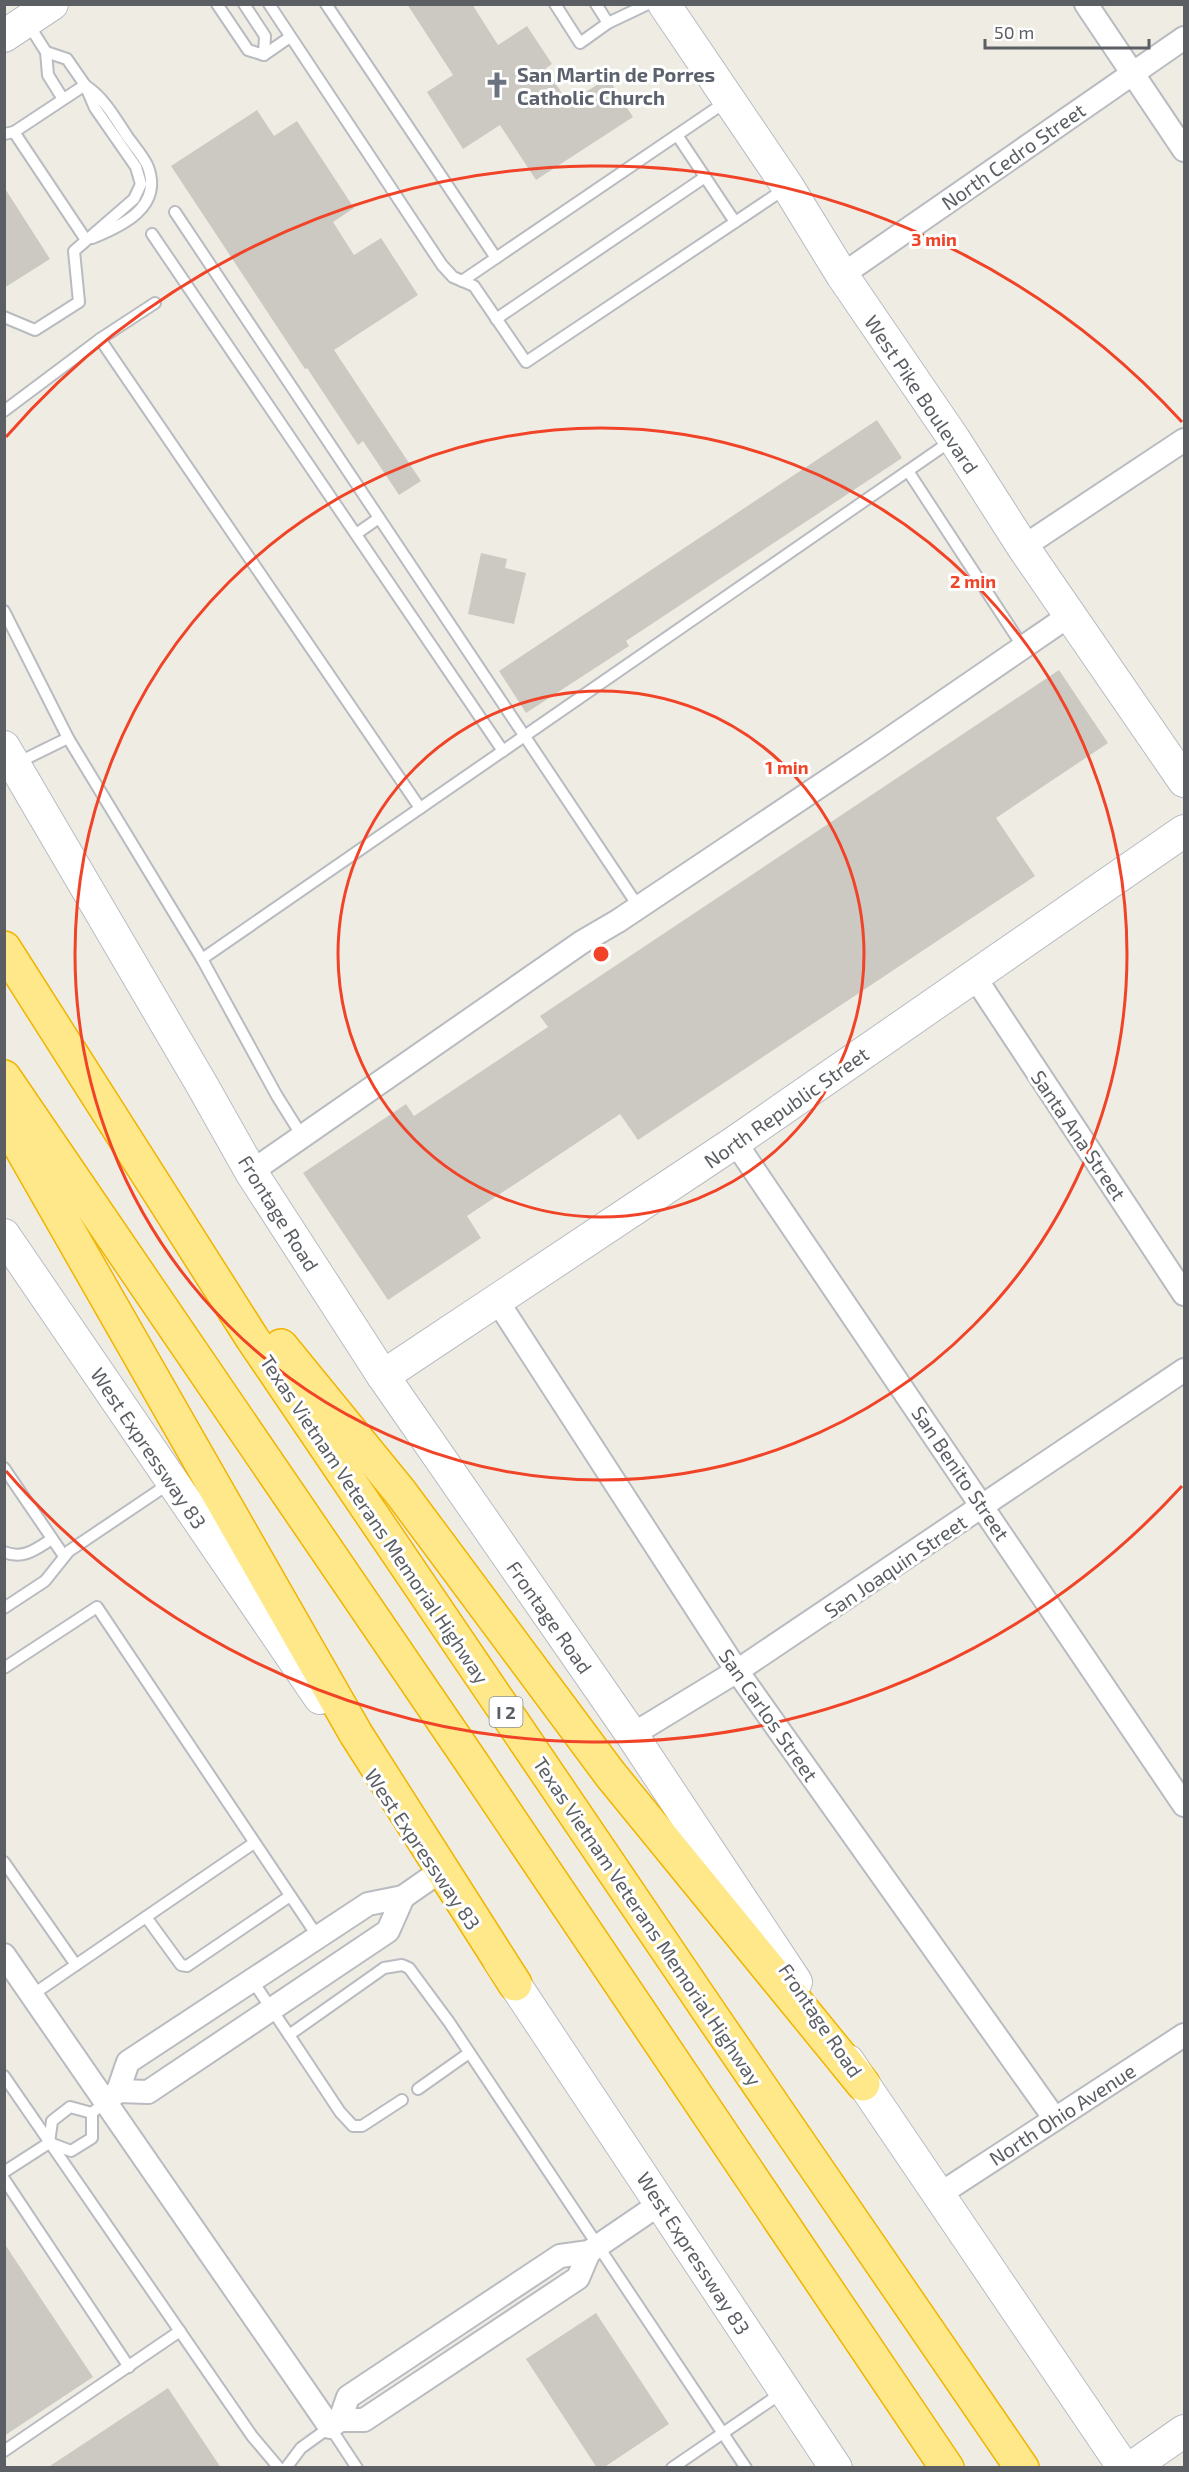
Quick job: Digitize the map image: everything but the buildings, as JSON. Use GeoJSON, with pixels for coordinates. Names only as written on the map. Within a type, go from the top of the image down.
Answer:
{"type":"FeatureCollection","features":[{"type":"Feature","properties":{"kind":"highway","name":"Texas Vietnam Veterans Memorial Highway"},"geometry":{"type":"LineString","coordinates":[[4,948],[279,1377],[714,2019],[1022,2468]]}},
{"type":"Feature","properties":{"kind":"highway"},"geometry":{"type":"LineString","coordinates":[[4,1077],[465,1753],[947,2468]]}},
{"type":"Feature","properties":{"kind":"highway"},"geometry":{"type":"LineString","coordinates":[[4,1118],[356,1734],[515,1984]]}},
{"type":"Feature","properties":{"kind":"highway"},"geometry":{"type":"LineString","coordinates":[[172,1212],[401,1493],[610,1774],[863,2084]]}},
{"type":"Feature","properties":{"kind":"main road"},"geometry":{"type":"LineString","coordinates":[[16,29],[52,4]]}},
{"type":"Feature","properties":{"kind":"main road","name":"West Pike Boulevard"},"geometry":{"type":"LineString","coordinates":[[664,4],[788,187],[842,275],[954,439],[1023,547],[1185,781]]}},
{"type":"Feature","properties":{"kind":"main road","name":"Frontage Road"},"geometry":{"type":"LineString","coordinates":[[9,756],[251,1172],[383,1376],[632,1736],[863,2084],[940,2194],[1124,2468]]}},
{"type":"Feature","properties":{"kind":"main road","name":"North Republic Street"},"geometry":{"type":"LineString","coordinates":[[383,1376],[498,1302],[735,1142],[1185,831]]}},
{"type":"Feature","properties":{"kind":"main road","name":"West Expressway 83"},"geometry":{"type":"LineString","coordinates":[[4,1235],[515,1984],[836,2468]]}},
{"type":"Feature","properties":{"kind":"main road"},"geometry":{"type":"LineString","coordinates":[[1131,2468],[1185,2431]]}},
{"type":"Feature","properties":{"kind":"street"},"geometry":{"type":"LineString","coordinates":[[1086,4],[1185,150]]}},
{"type":"Feature","properties":{"kind":"street","name":"North Cedro Street"},"geometry":{"type":"LineString","coordinates":[[842,275],[1185,38]]}},
{"type":"Feature","properties":{"kind":"street"},"geometry":{"type":"LineString","coordinates":[[1023,547],[1185,440]]}},
{"type":"Feature","properties":{"kind":"street"},"geometry":{"type":"LineString","coordinates":[[251,1172],[638,906],[872,751],[1070,615]]}},
{"type":"Feature","properties":{"kind":"street","name":"Santa Ana Street"},"geometry":{"type":"LineString","coordinates":[[974,976],[1185,1294]]}},
{"type":"Feature","properties":{"kind":"street","name":"San Benito Street"},"geometry":{"type":"LineString","coordinates":[[735,1142],[1185,1805]]}},
{"type":"Feature","properties":{"kind":"street","name":"San Carlos Street"},"geometry":{"type":"LineString","coordinates":[[498,1302],[737,1671],[1055,2120]]}},
{"type":"Feature","properties":{"kind":"street","name":"San Joaquin Street"},"geometry":{"type":"LineString","coordinates":[[632,1736],[737,1671],[1185,1370]]}},
{"type":"Feature","properties":{"kind":"street"},"geometry":{"type":"LineString","coordinates":[[105,2102],[128,2062],[368,1904],[404,1897],[439,1872]]}},
{"type":"Feature","properties":{"kind":"street"},"geometry":{"type":"LineString","coordinates":[[105,2102],[148,2092],[388,1931],[404,1897]]}},
{"type":"Feature","properties":{"kind":"street"},"geometry":{"type":"LineString","coordinates":[[4,1955],[105,2102],[335,2424],[348,2397],[560,2256],[594,2249],[661,2203]]}},
{"type":"Feature","properties":{"kind":"street","name":"North Ohio Avenue"},"geometry":{"type":"LineString","coordinates":[[940,2194],[1185,2035]]}},
{"type":"Feature","properties":{"kind":"lane"},"geometry":{"type":"LineString","coordinates":[[217,4],[248,50],[264,55]]}},
{"type":"Feature","properties":{"kind":"lane"},"geometry":{"type":"LineString","coordinates":[[244,4],[265,36],[264,55]]}},
{"type":"Feature","properties":{"kind":"lane"},"geometry":{"type":"LineString","coordinates":[[326,4],[496,258]]}},
{"type":"Feature","properties":{"kind":"lane"},"geometry":{"type":"LineString","coordinates":[[555,4],[580,43],[608,23],[648,4]]}},
{"type":"Feature","properties":{"kind":"lane"},"geometry":{"type":"LineString","coordinates":[[596,4],[608,23]]}},
{"type":"Feature","properties":{"kind":"lane"},"geometry":{"type":"LineString","coordinates":[[252,16],[270,5],[442,265],[453,277],[474,286],[526,362],[788,187]]}},
{"type":"Feature","properties":{"kind":"lane"},"geometry":{"type":"LineString","coordinates":[[4,317],[35,330],[78,302],[74,251],[86,240],[118,228],[143,210],[152,187],[148,166],[99,95],[85,85],[67,59],[46,52],[16,29]]}},
{"type":"Feature","properties":{"kind":"lane"},"geometry":{"type":"LineString","coordinates":[[264,55],[291,37]]}},
{"type":"Feature","properties":{"kind":"lane"},"geometry":{"type":"LineString","coordinates":[[46,52],[48,75],[63,99]]}},
{"type":"Feature","properties":{"kind":"lane"},"geometry":{"type":"LineString","coordinates":[[85,85],[9,133],[86,240]]}},
{"type":"Feature","properties":{"kind":"lane"},"geometry":{"type":"LineString","coordinates":[[462,281],[729,100]]}},
{"type":"Feature","properties":{"kind":"lane"},"geometry":{"type":"LineString","coordinates":[[677,135],[735,222]]}},
{"type":"Feature","properties":{"kind":"lane"},"geometry":{"type":"LineString","coordinates":[[496,319],[705,177]]}},
{"type":"Feature","properties":{"kind":"lane"},"geometry":{"type":"LineString","coordinates":[[175,212],[638,906]]}},
{"type":"Feature","properties":{"kind":"lane"},"geometry":{"type":"LineString","coordinates":[[152,234],[503,751]]}},
{"type":"Feature","properties":{"kind":"lane"},"geometry":{"type":"LineString","coordinates":[[4,411],[100,339],[155,303]]}},
{"type":"Feature","properties":{"kind":"lane"},"geometry":{"type":"LineString","coordinates":[[100,339],[420,808]]}},
{"type":"Feature","properties":{"kind":"lane"},"geometry":{"type":"LineString","coordinates":[[202,959],[954,439]]}},
{"type":"Feature","properties":{"kind":"lane"},"geometry":{"type":"LineString","coordinates":[[908,471],[1023,647]]}},
{"type":"Feature","properties":{"kind":"lane"},"geometry":{"type":"LineString","coordinates":[[356,534],[379,518]]}},
{"type":"Feature","properties":{"kind":"lane"},"geometry":{"type":"LineString","coordinates":[[4,611],[68,738],[202,959],[276,1096],[302,1136]]}},
{"type":"Feature","properties":{"kind":"lane"},"geometry":{"type":"LineString","coordinates":[[9,756],[68,738]]}},
{"type":"Feature","properties":{"kind":"lane"},"geometry":{"type":"LineString","coordinates":[[4,1468],[9,1483],[64,1556]]}},
{"type":"Feature","properties":{"kind":"lane"},"geometry":{"type":"LineString","coordinates":[[4,1608],[45,1581],[69,1551],[172,1481]]}},
{"type":"Feature","properties":{"kind":"lane"},"geometry":{"type":"LineString","coordinates":[[4,1552],[13,1556],[25,1556],[52,1539]]}},
{"type":"Feature","properties":{"kind":"lane"},"geometry":{"type":"LineString","coordinates":[[4,1668],[97,1607],[318,1937]]}},
{"type":"Feature","properties":{"kind":"lane"},"geometry":{"type":"LineString","coordinates":[[32,1995],[254,1843]]}},
{"type":"Feature","properties":{"kind":"lane"},"geometry":{"type":"LineString","coordinates":[[4,1862],[76,1965]]}},
{"type":"Feature","properties":{"kind":"lane"},"geometry":{"type":"LineString","coordinates":[[146,1917],[181,1965],[187,1966],[290,1896]]}},
{"type":"Feature","properties":{"kind":"lane"},"geometry":{"type":"LineString","coordinates":[[289,2035],[384,1968],[402,1965],[409,1968],[470,2053],[594,2249],[746,2468]]}},
{"type":"Feature","properties":{"kind":"lane"},"geometry":{"type":"LineString","coordinates":[[252,1980],[340,2112],[354,2126],[362,2126],[402,2100]]}},
{"type":"Feature","properties":{"kind":"lane"},"geometry":{"type":"LineString","coordinates":[[418,2089],[470,2053]]}},
{"type":"Feature","properties":{"kind":"lane"},"geometry":{"type":"LineString","coordinates":[[4,2076],[252,2436],[279,2468]]}},
{"type":"Feature","properties":{"kind":"lane"},"geometry":{"type":"LineString","coordinates":[[4,2172],[49,2143],[52,2121],[70,2107],[105,2102],[92,2138],[71,2151],[49,2143]]}},
{"type":"Feature","properties":{"kind":"lane"},"geometry":{"type":"LineString","coordinates":[[4,2180],[129,2367]]}},
{"type":"Feature","properties":{"kind":"lane"},"geometry":{"type":"LineString","coordinates":[[4,2451],[180,2331]]}},
{"type":"Feature","properties":{"kind":"lane"},"geometry":{"type":"LineString","coordinates":[[672,2468],[785,2391]]}},
{"type":"Feature","properties":{"kind":"lane"},"geometry":{"type":"LineString","coordinates":[[286,2468],[301,2448],[335,2424],[357,2468]]}},
{"type":"Feature","properties":{"kind":"place","name":"San Martin de Porres Catholic Church"},"geometry":{"type":"Point","coordinates":[497,85]}}]}
